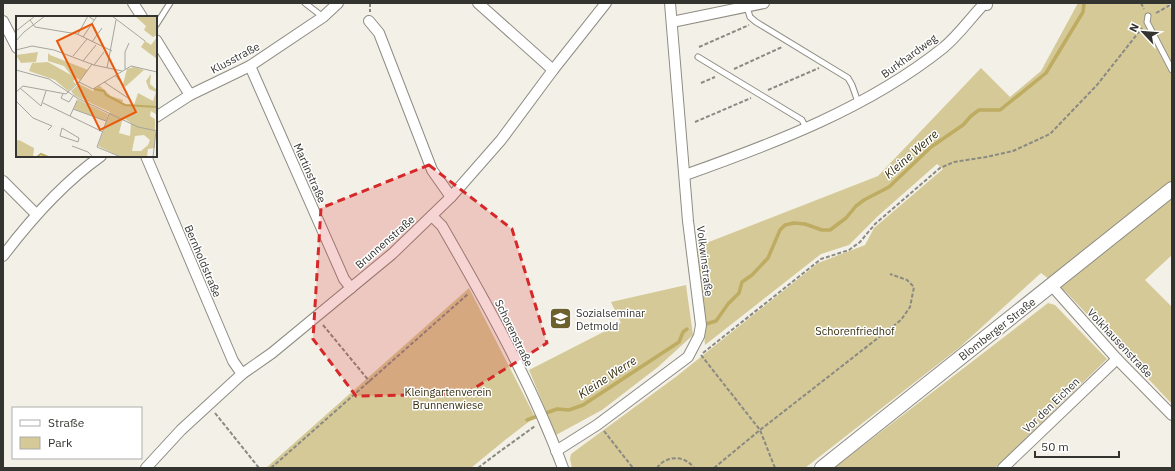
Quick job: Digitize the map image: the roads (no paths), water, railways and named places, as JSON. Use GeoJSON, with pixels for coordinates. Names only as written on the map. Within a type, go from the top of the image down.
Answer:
{"type":"FeatureCollection","features":[{"type":"Feature","properties":{"kind":"street"},"geometry":{"type":"LineString","coordinates":[[133,3],[141,16]]}},
{"type":"Feature","properties":{"kind":"street","name":"Klusstraße"},"geometry":{"type":"LineString","coordinates":[[157,116],[190,95],[250,66],[323,17],[338,3]]}},
{"type":"Feature","properties":{"kind":"street"},"geometry":{"type":"LineString","coordinates":[[478,3],[552,70]]}},
{"type":"Feature","properties":{"kind":"street","name":"Brunnenstraße"},"geometry":{"type":"LineString","coordinates":[[146,468],[181,430],[242,374],[272,353],[392,254],[451,197],[501,140],[552,70],[606,3]]}},
{"type":"Feature","properties":{"kind":"street","name":"Volkwinstraße"},"geometry":{"type":"LineString","coordinates":[[556,451],[604,422],[688,356],[699,336],[701,325],[688,221],[670,3]]}},
{"type":"Feature","properties":{"kind":"street"},"geometry":{"type":"LineString","coordinates":[[672,22],[747,8],[764,3]]}},
{"type":"Feature","properties":{"kind":"street","name":"Burkhardweg"},"geometry":{"type":"LineString","coordinates":[[685,175],[806,128],[898,80],[944,47],[985,3],[986,5]]}},
{"type":"Feature","properties":{"kind":"street"},"geometry":{"type":"LineString","coordinates":[[3,21],[16,46]]}},
{"type":"Feature","properties":{"kind":"street"},"geometry":{"type":"LineString","coordinates":[[369,21],[379,33],[432,170],[451,197]]}},
{"type":"Feature","properties":{"kind":"street"},"geometry":{"type":"LineString","coordinates":[[157,42],[190,95]]}},
{"type":"Feature","properties":{"kind":"street","name":"Martinstraße"},"geometry":{"type":"LineString","coordinates":[[250,66],[344,279],[350,288]]}},
{"type":"Feature","properties":{"kind":"street"},"geometry":{"type":"LineString","coordinates":[[3,256],[36,214],[87,160],[97,157]]}},
{"type":"Feature","properties":{"kind":"street","name":"Bernholdstraße"},"geometry":{"type":"LineString","coordinates":[[146,157],[233,361],[242,374]]}},
{"type":"Feature","properties":{"kind":"street"},"geometry":{"type":"LineString","coordinates":[[3,181],[36,214]]}},
{"type":"Feature","properties":{"kind":"street","name":"Blomberger Straße"},"geometry":{"type":"LineString","coordinates":[[822,468],[1172,189]]}},
{"type":"Feature","properties":{"kind":"street","name":"Schorenstraße"},"geometry":{"type":"LineString","coordinates":[[432,216],[442,226],[477,287],[541,417],[563,468]]}},
{"type":"Feature","properties":{"kind":"street","name":"Volkhausenstraße"},"geometry":{"type":"LineString","coordinates":[[1052,286],[1116,359],[1172,415]]}},
{"type":"Feature","properties":{"kind":"street","name":"Vor den Eichen"},"geometry":{"type":"LineString","coordinates":[[1002,468],[1116,359]]}},
{"type":"Feature","properties":{"kind":"lane"},"geometry":{"type":"LineString","coordinates":[[157,23],[170,3]]}},
{"type":"Feature","properties":{"kind":"lane"},"geometry":{"type":"LineString","coordinates":[[305,3],[323,17]]}},
{"type":"Feature","properties":{"kind":"lane"},"geometry":{"type":"LineString","coordinates":[[747,8],[750,17],[756,22],[848,78],[858,102]]}},
{"type":"Feature","properties":{"kind":"lane"},"geometry":{"type":"LineString","coordinates":[[1148,16],[1147,22],[1172,70]]}},
{"type":"Feature","properties":{"kind":"lane"},"geometry":{"type":"LineString","coordinates":[[698,57],[802,120],[806,128]]}},
{"type":"Feature","properties":{"kind":"waterway","name":"Kleine Werre"},"geometry":{"type":"LineString","coordinates":[[706,324],[716,321],[728,304],[739,293],[742,282],[752,275],[768,258],[780,230],[785,225],[794,223],[805,224],[822,230],[830,230],[846,218],[856,206],[864,200],[889,187],[931,147],[963,125],[979,110],[1000,110],[1046,73],[1083,12],[1084,3]]}},
{"type":"Feature","properties":{"kind":"waterway","name":"Kleine Werre"},"geometry":{"type":"LineString","coordinates":[[527,420],[557,409],[569,410],[583,405],[679,342],[683,332],[687,329]]}},
{"type":"Feature","properties":{"kind":"place","name":"Sozialseminar Detmold"},"geometry":{"type":"Point","coordinates":[561,319]}},
{"type":"Feature","properties":{"kind":"park label","name":"Schorenfriedhof"},"geometry":{"type":"Point","coordinates":[855,331]}},
{"type":"Feature","properties":{"kind":"park label","name":"Kleingartenverein Brunnenwiese"},"geometry":{"type":"Point","coordinates":[448,398]}}]}
